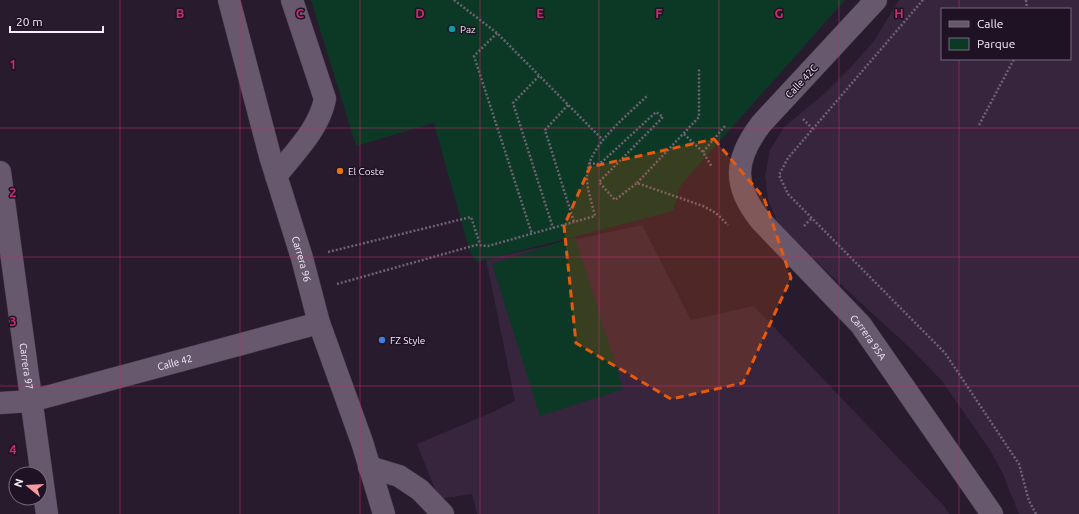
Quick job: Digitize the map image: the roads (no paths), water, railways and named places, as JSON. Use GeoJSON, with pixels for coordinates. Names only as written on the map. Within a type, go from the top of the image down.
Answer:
{"type":"FeatureCollection","features":[{"type":"Feature","properties":{"kind":"street","name":"Carrera 96"},"geometry":{"type":"LineString","coordinates":[[229,0],[276,176],[302,258],[319,322],[362,442],[384,514]]}},
{"type":"Feature","properties":{"kind":"street"},"geometry":{"type":"LineString","coordinates":[[276,176],[315,126],[322,112],[325,99],[292,0]]}},
{"type":"Feature","properties":{"kind":"street","name":"Calle 42C"},"geometry":{"type":"LineString","coordinates":[[740,169],[745,149],[761,124],[876,0]]}},
{"type":"Feature","properties":{"kind":"street","name":"Carrera 95A"},"geometry":{"type":"LineString","coordinates":[[740,169],[744,195],[751,208],[794,257],[861,325],[992,514]]}},
{"type":"Feature","properties":{"kind":"street","name":"Carrera 97"},"geometry":{"type":"LineString","coordinates":[[0,172],[46,514]]}},
{"type":"Feature","properties":{"kind":"street","name":"Calle 42"},"geometry":{"type":"LineString","coordinates":[[0,403],[31,401],[319,322]]}},
{"type":"Feature","properties":{"kind":"street"},"geometry":{"type":"LineString","coordinates":[[369,467],[404,480],[420,490],[442,514]]}},
{"type":"Feature","properties":{"kind":"place","name":"Paz"},"geometry":{"type":"Point","coordinates":[452,29]}},
{"type":"Feature","properties":{"kind":"place","name":"El Coste"},"geometry":{"type":"Point","coordinates":[340,171]}},
{"type":"Feature","properties":{"kind":"place","name":"FZ Style"},"geometry":{"type":"Point","coordinates":[382,340]}}]}
